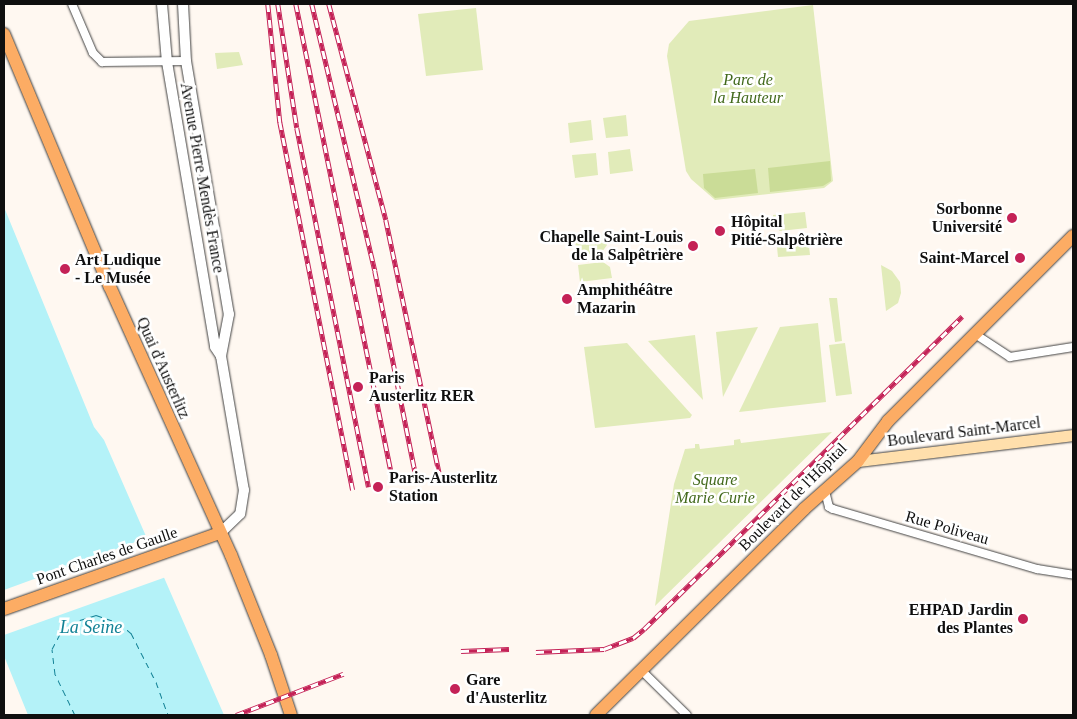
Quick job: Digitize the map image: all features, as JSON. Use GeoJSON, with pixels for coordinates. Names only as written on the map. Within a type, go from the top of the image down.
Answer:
{"type":"FeatureCollection","features":[{"type":"Feature","properties":{"kind":"main road","name":"Quai d'Austerlitz"},"geometry":{"type":"LineString","coordinates":[[4,34],[110,287],[220,533],[271,655],[291,715]]}},
{"type":"Feature","properties":{"kind":"main road","name":"Boulevard de l'Hôpital"},"geometry":{"type":"LineString","coordinates":[[596,715],[858,460],[888,421],[1073,236]]}},
{"type":"Feature","properties":{"kind":"main road","name":"Boulevard Saint-Marcel"},"geometry":{"type":"LineString","coordinates":[[858,460],[1073,435]]}},
{"type":"Feature","properties":{"kind":"main road","name":"Pont Charles de Gaulle"},"geometry":{"type":"LineString","coordinates":[[4,610],[220,533]]}},
{"type":"Feature","properties":{"kind":"street"},"geometry":{"type":"LineString","coordinates":[[72,4],[93,53],[100,60],[186,61]]}},
{"type":"Feature","properties":{"kind":"street","name":"Avenue Pierre Mendès France"},"geometry":{"type":"LineString","coordinates":[[162,4],[167,62],[215,347],[221,356]]}},
{"type":"Feature","properties":{"kind":"street","name":"Avenue Pierre Mendès France"},"geometry":{"type":"LineString","coordinates":[[182,4],[186,61],[229,314],[221,356],[244,490],[240,514],[220,533]]}},
{"type":"Feature","properties":{"kind":"street"},"geometry":{"type":"LineString","coordinates":[[975,334],[1010,357],[1073,347]]}},
{"type":"Feature","properties":{"kind":"street","name":"Rue Poliveau"},"geometry":{"type":"LineString","coordinates":[[824,491],[829,507],[833,509],[1037,569],[1073,575]]}},
{"type":"Feature","properties":{"kind":"street"},"geometry":{"type":"LineString","coordinates":[[641,670],[687,715]]}},
{"type":"Feature","properties":{"kind":"green space","name":"Parc de la Hauteur"},"geometry":{"type":"Polygon","coordinates":[[[813,5],[833,181],[824,188],[715,200],[691,179],[686,171],[667,56],[669,44],[689,21],[813,5]]]}},
{"type":"Feature","properties":{"kind":"green space"},"geometry":{"type":"Polygon","coordinates":[[[476,8],[483,70],[426,76],[418,14],[476,8]]]}},
{"type":"Feature","properties":{"kind":"green space"},"geometry":{"type":"Polygon","coordinates":[[[239,52],[243,65],[217,69],[215,53],[239,52]]]}},
{"type":"Feature","properties":{"kind":"green space"},"geometry":{"type":"Polygon","coordinates":[[[626,115],[628,136],[606,138],[603,118],[626,115]]]}},
{"type":"Feature","properties":{"kind":"green space"},"geometry":{"type":"Polygon","coordinates":[[[591,120],[593,140],[570,143],[568,123],[591,120]]]}},
{"type":"Feature","properties":{"kind":"green space"},"geometry":{"type":"Polygon","coordinates":[[[630,149],[633,171],[610,174],[608,152],[630,149]]]}},
{"type":"Feature","properties":{"kind":"green space"},"geometry":{"type":"Polygon","coordinates":[[[596,153],[598,175],[575,178],[572,155],[596,153]]]}},
{"type":"Feature","properties":{"kind":"green space"},"geometry":{"type":"Polygon","coordinates":[[[830,161],[831,181],[823,186],[770,192],[768,168],[830,161]]]}},
{"type":"Feature","properties":{"kind":"green space"},"geometry":{"type":"Polygon","coordinates":[[[755,169],[758,193],[715,198],[704,188],[703,174],[755,169]]]}},
{"type":"Feature","properties":{"kind":"green space"},"geometry":{"type":"Polygon","coordinates":[[[805,212],[807,228],[780,231],[774,226],[773,215],[805,212]]]}},
{"type":"Feature","properties":{"kind":"green space"},"geometry":{"type":"Polygon","coordinates":[[[607,235],[607,245],[602,252],[577,256],[575,239],[607,235]]]}},
{"type":"Feature","properties":{"kind":"green space"},"geometry":{"type":"Polygon","coordinates":[[[808,237],[810,255],[778,257],[777,247],[782,240],[808,237]]]}},
{"type":"Feature","properties":{"kind":"green space"},"geometry":{"type":"Polygon","coordinates":[[[603,262],[610,267],[612,278],[580,282],[578,265],[603,262]]]}},
{"type":"Feature","properties":{"kind":"green space"},"geometry":{"type":"Polygon","coordinates":[[[881,265],[892,271],[900,282],[901,293],[898,303],[886,311],[881,265]]]}},
{"type":"Feature","properties":{"kind":"green space"},"geometry":{"type":"Polygon","coordinates":[[[829,298],[837,298],[842,341],[835,342],[829,298]]]}},
{"type":"Feature","properties":{"kind":"green space"},"geometry":{"type":"Polygon","coordinates":[[[818,323],[826,402],[739,412],[780,327],[818,323]]]}},
{"type":"Feature","properties":{"kind":"green space"},"geometry":{"type":"Polygon","coordinates":[[[758,327],[723,397],[716,332],[758,327]]]}},
{"type":"Feature","properties":{"kind":"green space"},"geometry":{"type":"Polygon","coordinates":[[[695,335],[703,400],[648,341],[695,335]]]}},
{"type":"Feature","properties":{"kind":"green space"},"geometry":{"type":"Polygon","coordinates":[[[627,343],[692,415],[690,418],[595,428],[584,347],[627,343]]]}},
{"type":"Feature","properties":{"kind":"green space"},"geometry":{"type":"Polygon","coordinates":[[[845,343],[852,394],[836,396],[829,345],[845,343]]]}},
{"type":"Feature","properties":{"kind":"green space","name":"Square Marie Curie"},"geometry":{"type":"Polygon","coordinates":[[[832,432],[655,606],[674,484],[685,449],[695,448],[695,444],[699,444],[700,449],[734,445],[734,440],[740,439],[741,443],[832,432]]]}},
{"type":"Feature","properties":{"kind":"water","name":"La Seine"},"geometry":{"type":"Polygon","coordinates":[[[4,207],[94,427],[104,440],[224,715],[28,715],[4,656],[4,207]]]}},
{"type":"Feature","properties":{"kind":"pier"},"geometry":{"type":"Polygon","coordinates":[[[149,537],[166,577],[4,635],[4,590],[149,537]]]}},
{"type":"Feature","properties":{"kind":"ferry route"},"geometry":{"type":"LineString","coordinates":[[75,715],[55,674],[52,649],[61,632],[80,620],[96,615],[119,623],[131,633],[156,682],[168,715]]}},
{"type":"Feature","properties":{"kind":"railway"},"geometry":{"type":"LineString","coordinates":[[268,4],[280,122],[353,490]]}},
{"type":"Feature","properties":{"kind":"railway"},"geometry":{"type":"LineString","coordinates":[[278,4],[297,128],[369,487]]}},
{"type":"Feature","properties":{"kind":"railway"},"geometry":{"type":"LineString","coordinates":[[296,4],[393,482]]}},
{"type":"Feature","properties":{"kind":"railway"},"geometry":{"type":"LineString","coordinates":[[312,4],[375,271],[416,477]]}},
{"type":"Feature","properties":{"kind":"railway"},"geometry":{"type":"LineString","coordinates":[[329,4],[386,220],[439,472]]}},
{"type":"Feature","properties":{"kind":"railway"},"geometry":{"type":"LineString","coordinates":[[536,652],[604,649],[633,638],[962,316]]}},
{"type":"Feature","properties":{"kind":"railway"},"geometry":{"type":"LineString","coordinates":[[461,651],[509,649]]}},
{"type":"Feature","properties":{"kind":"railway"},"geometry":{"type":"LineString","coordinates":[[236,715],[343,674]]}},
{"type":"Feature","properties":{"kind":"place","name":"Sorbonne Université"},"geometry":{"type":"Point","coordinates":[1012,218]}},
{"type":"Feature","properties":{"kind":"place","name":"Hôpital Pitié-Salpêtrière"},"geometry":{"type":"Point","coordinates":[720,231]}},
{"type":"Feature","properties":{"kind":"place","name":"Chapelle Saint-Louis de la Salpêtrière"},"geometry":{"type":"Point","coordinates":[693,246]}},
{"type":"Feature","properties":{"kind":"place","name":"Saint-Marcel"},"geometry":{"type":"Point","coordinates":[1020,258]}},
{"type":"Feature","properties":{"kind":"place","name":"Art Ludique - Le Musée"},"geometry":{"type":"Point","coordinates":[65,269]}},
{"type":"Feature","properties":{"kind":"place","name":"Amphithéâtre Mazarin"},"geometry":{"type":"Point","coordinates":[567,299]}},
{"type":"Feature","properties":{"kind":"place","name":"Paris Austerlitz RER"},"geometry":{"type":"Point","coordinates":[358,387]}},
{"type":"Feature","properties":{"kind":"place","name":"Paris-Austerlitz Station"},"geometry":{"type":"Point","coordinates":[378,487]}},
{"type":"Feature","properties":{"kind":"place","name":"EHPAD Jardin des Plantes"},"geometry":{"type":"Point","coordinates":[1023,619]}},
{"type":"Feature","properties":{"kind":"place","name":"Gare d'Austerlitz"},"geometry":{"type":"Point","coordinates":[455,689]}}]}
